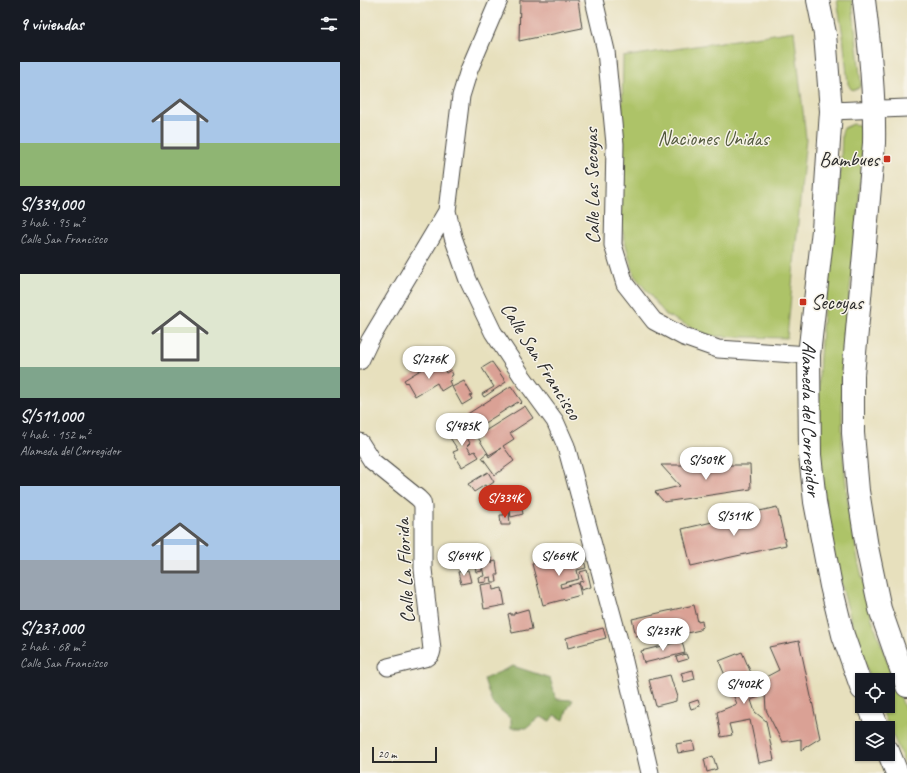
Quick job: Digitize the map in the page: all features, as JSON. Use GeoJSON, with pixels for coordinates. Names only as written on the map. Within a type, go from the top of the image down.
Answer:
{"type":"FeatureCollection","features":[{"type":"Feature","properties":{"kind":"main road","name":"Alameda del Corregidor"},"geometry":{"type":"LineString","coordinates":[[818,0],[825,34],[831,110],[823,230],[808,355],[810,455],[815,502],[834,600],[843,635],[856,673]]}},
{"type":"Feature","properties":{"kind":"main road","name":"Alameda del Corregidor"},"geometry":{"type":"LineString","coordinates":[[864,0],[875,109],[874,160],[860,290],[853,375],[853,433],[859,498],[875,586],[880,609],[907,686]]}},
{"type":"Feature","properties":{"kind":"main road"},"geometry":{"type":"LineString","coordinates":[[892,761],[897,773]]}},
{"type":"Feature","properties":{"kind":"street","name":"Calle San Francisco"},"geometry":{"type":"LineString","coordinates":[[499,0],[469,70],[461,96],[447,211],[453,237],[468,280],[493,332],[522,376],[555,421],[566,446],[620,644],[650,773]]}},
{"type":"Feature","properties":{"kind":"street","name":"Calle Las Secoyas"},"geometry":{"type":"LineString","coordinates":[[594,0],[606,51],[615,144],[613,245],[625,284],[654,321],[684,337],[718,349],[808,355]]}},
{"type":"Feature","properties":{"kind":"street"},"geometry":{"type":"LineString","coordinates":[[831,110],[907,108]]}},
{"type":"Feature","properties":{"kind":"street"},"geometry":{"type":"LineString","coordinates":[[360,361],[370,340],[447,211]]}},
{"type":"Feature","properties":{"kind":"street","name":"Calle La Florida"},"geometry":{"type":"LineString","coordinates":[[360,442],[372,461],[418,498],[422,502],[423,507],[422,569],[432,650],[428,657],[388,667]]}},
{"type":"Feature","properties":{"kind":"green space"},"geometry":{"type":"Polygon","coordinates":[[[837,0],[852,0],[861,84],[859,88],[855,90],[851,89],[848,84],[843,36],[837,0]]]}},
{"type":"Feature","properties":{"kind":"green space","name":"Naciones Unidas"},"geometry":{"type":"Polygon","coordinates":[[[794,31],[806,138],[787,338],[709,336],[666,315],[634,275],[620,222],[623,57],[794,31]]]}},
{"type":"Feature","properties":{"kind":"green space"},"geometry":{"type":"Polygon","coordinates":[[[853,124],[859,125],[863,134],[863,148],[858,214],[842,363],[842,444],[848,503],[858,560],[872,619],[892,673],[868,673],[862,655],[846,603],[834,551],[824,498],[821,471],[818,428],[820,356],[825,300],[839,189],[842,133],[844,128],[853,124]]]}},
{"type":"Feature","properties":{"kind":"green space"},"geometry":{"type":"Polygon","coordinates":[[[513,666],[550,678],[556,699],[573,700],[567,710],[564,720],[554,715],[550,721],[540,717],[527,728],[511,728],[511,719],[492,703],[484,679],[513,666]]]}},
{"type":"Feature","properties":{"kind":"green space"},"geometry":{"type":"Polygon","coordinates":[[[895,682],[907,715],[907,768],[895,740],[895,721],[887,721],[883,713],[895,713],[895,682]]]}},
{"type":"Feature","properties":{"kind":"building"},"geometry":{"type":"Polygon","coordinates":[[[520,0],[578,0],[582,28],[519,41],[520,0]]]}},
{"type":"Feature","properties":{"kind":"building"},"geometry":{"type":"Polygon","coordinates":[[[492,362],[506,382],[484,397],[482,394],[494,387],[482,368],[492,362]]]}},
{"type":"Feature","properties":{"kind":"building"},"geometry":{"type":"Polygon","coordinates":[[[427,366],[430,371],[437,368],[439,370],[443,368],[446,373],[451,370],[453,375],[450,377],[452,380],[449,381],[451,385],[441,391],[437,383],[415,396],[407,382],[406,383],[404,380],[427,366]]]}},
{"type":"Feature","properties":{"kind":"building"},"geometry":{"type":"Polygon","coordinates":[[[464,381],[472,395],[470,396],[472,399],[462,405],[452,387],[464,381]]]}},
{"type":"Feature","properties":{"kind":"building"},"geometry":{"type":"Polygon","coordinates":[[[511,386],[522,402],[520,404],[518,402],[475,429],[466,415],[511,386]]]}},
{"type":"Feature","properties":{"kind":"building"},"geometry":{"type":"Polygon","coordinates":[[[525,406],[533,418],[510,433],[514,439],[503,446],[514,461],[495,475],[482,457],[487,453],[489,457],[501,448],[489,455],[477,436],[525,406]]]}},
{"type":"Feature","properties":{"kind":"building"},"geometry":{"type":"Polygon","coordinates":[[[460,426],[470,443],[467,446],[471,453],[475,451],[479,457],[462,467],[453,452],[458,450],[447,433],[460,426]]]}},
{"type":"Feature","properties":{"kind":"building"},"geometry":{"type":"Polygon","coordinates":[[[661,465],[750,465],[751,489],[664,502],[655,492],[680,486],[661,465]]]}},
{"type":"Feature","properties":{"kind":"building"},"geometry":{"type":"Polygon","coordinates":[[[488,472],[494,482],[487,487],[485,485],[474,492],[468,484],[488,472]]]}},
{"type":"Feature","properties":{"kind":"building"},"geometry":{"type":"Polygon","coordinates":[[[518,491],[523,514],[511,517],[507,493],[518,491]]]}},
{"type":"Feature","properties":{"kind":"building"},"geometry":{"type":"Polygon","coordinates":[[[777,507],[786,545],[691,566],[682,529],[777,507]]]}},
{"type":"Feature","properties":{"kind":"building"},"geometry":{"type":"Polygon","coordinates":[[[509,511],[510,525],[501,525],[500,515],[504,515],[504,512],[509,511]]]}},
{"type":"Feature","properties":{"kind":"building"},"geometry":{"type":"Polygon","coordinates":[[[582,551],[586,568],[577,570],[579,579],[560,584],[561,588],[578,583],[581,595],[543,605],[532,564],[582,551]]]}},
{"type":"Feature","properties":{"kind":"building"},"geometry":{"type":"Polygon","coordinates":[[[492,558],[492,562],[496,561],[498,575],[496,575],[497,582],[492,582],[491,577],[486,578],[486,582],[479,583],[478,577],[484,576],[482,566],[482,571],[476,572],[474,561],[492,558]]]}},
{"type":"Feature","properties":{"kind":"building"},"geometry":{"type":"Polygon","coordinates":[[[468,570],[471,582],[461,584],[458,572],[468,570]]]}},
{"type":"Feature","properties":{"kind":"building"},"geometry":{"type":"Polygon","coordinates":[[[587,570],[591,587],[581,590],[579,582],[583,581],[580,572],[587,570]]]}},
{"type":"Feature","properties":{"kind":"building"},"geometry":{"type":"Polygon","coordinates":[[[492,583],[493,590],[502,588],[505,605],[484,609],[480,585],[492,583]]]}},
{"type":"Feature","properties":{"kind":"building"},"geometry":{"type":"Polygon","coordinates":[[[694,605],[698,622],[702,621],[703,627],[700,628],[700,630],[652,641],[650,633],[636,636],[632,619],[694,605]]]}},
{"type":"Feature","properties":{"kind":"building"},"geometry":{"type":"Polygon","coordinates":[[[528,609],[532,629],[512,633],[508,614],[511,613],[511,615],[514,615],[514,613],[528,609]]]}},
{"type":"Feature","properties":{"kind":"building"},"geometry":{"type":"Polygon","coordinates":[[[603,628],[606,638],[568,648],[566,638],[603,628]]]}},
{"type":"Feature","properties":{"kind":"building"},"geometry":{"type":"Polygon","coordinates":[[[682,641],[685,653],[644,663],[641,651],[682,641]]]}},
{"type":"Feature","properties":{"kind":"building"},"geometry":{"type":"Polygon","coordinates":[[[799,641],[820,738],[801,750],[801,739],[782,742],[766,710],[764,678],[779,670],[769,647],[799,641]]]}},
{"type":"Feature","properties":{"kind":"building"},"geometry":{"type":"Polygon","coordinates":[[[742,652],[761,696],[751,700],[755,712],[766,721],[774,760],[759,763],[750,720],[729,724],[732,735],[721,737],[717,712],[737,704],[719,661],[742,652]]]}},
{"type":"Feature","properties":{"kind":"building"},"geometry":{"type":"Polygon","coordinates":[[[686,654],[688,659],[678,662],[676,657],[686,654]]]}},
{"type":"Feature","properties":{"kind":"building"},"geometry":{"type":"Polygon","coordinates":[[[693,670],[695,679],[684,682],[681,673],[693,670]]]}},
{"type":"Feature","properties":{"kind":"building"},"geometry":{"type":"Polygon","coordinates":[[[670,675],[678,697],[676,698],[676,701],[656,706],[649,680],[670,675]]]}},
{"type":"Feature","properties":{"kind":"building"},"geometry":{"type":"Polygon","coordinates":[[[698,700],[700,706],[691,709],[689,703],[698,700]]]}},
{"type":"Feature","properties":{"kind":"building"},"geometry":{"type":"Polygon","coordinates":[[[693,741],[695,750],[678,753],[676,744],[693,741]]]}},
{"type":"Feature","properties":{"kind":"building"},"geometry":{"type":"Polygon","coordinates":[[[713,756],[717,769],[707,772],[704,759],[713,756]]]}},
{"type":"Feature","properties":{"kind":"place","name":"Bambues"},"geometry":{"type":"Point","coordinates":[887,159]}},
{"type":"Feature","properties":{"kind":"place","name":"Secoyas"},"geometry":{"type":"Point","coordinates":[803,302]}}]}
